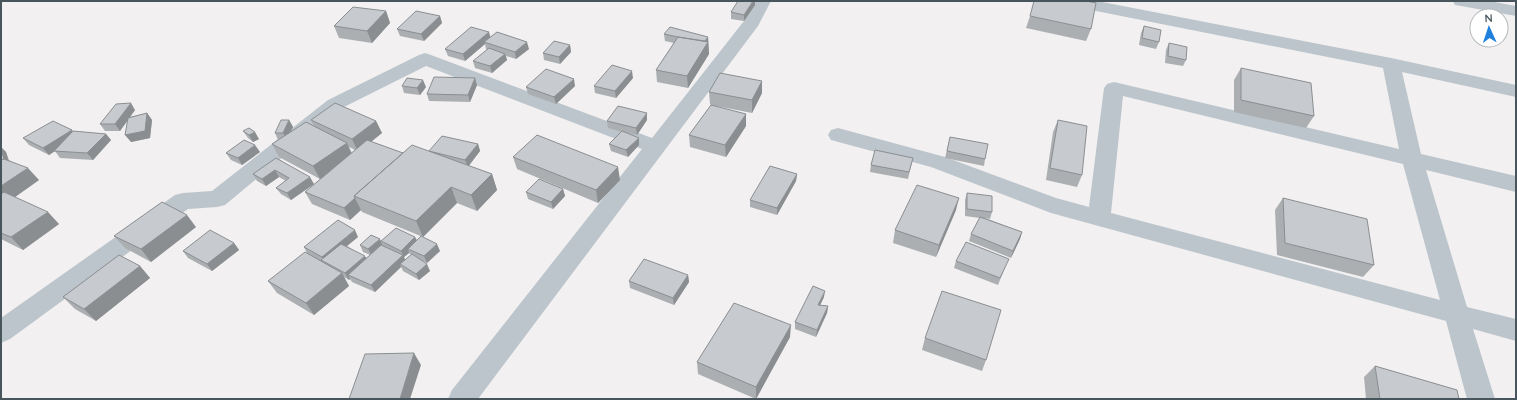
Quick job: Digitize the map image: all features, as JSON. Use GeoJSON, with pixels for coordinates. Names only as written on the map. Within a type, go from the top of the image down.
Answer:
{"type":"FeatureCollection","features":[{"type":"Feature","properties":{"kind":"street"},"geometry":{"type":"LineString","coordinates":[[462,399],[752,22],[763,1]]}},
{"type":"Feature","properties":{"kind":"street"},"geometry":{"type":"LineString","coordinates":[[1071,1],[1516,90]]}},
{"type":"Feature","properties":{"kind":"street"},"geometry":{"type":"LineString","coordinates":[[1461,1],[1516,11]]}},
{"type":"Feature","properties":{"kind":"street"},"geometry":{"type":"LineString","coordinates":[[1,332],[183,201],[217,199],[334,104],[424,59],[656,147]]}},
{"type":"Feature","properties":{"kind":"street"},"geometry":{"type":"LineString","coordinates":[[1391,64],[1412,159],[1481,399]]}},
{"type":"Feature","properties":{"kind":"street"},"geometry":{"type":"LineString","coordinates":[[1099,217],[1114,88],[1516,184]]}},
{"type":"Feature","properties":{"kind":"street"},"geometry":{"type":"LineString","coordinates":[[838,135],[938,162],[1050,204],[1516,330]]}},
{"type":"Feature","properties":{"kind":"building"},"geometry":{"type":"Polygon","coordinates":[[[738,1],[753,1],[744,15],[731,12],[738,1]]]}},
{"type":"Feature","properties":{"kind":"building"},"geometry":{"type":"Polygon","coordinates":[[[1034,1],[1086,1],[1096,3],[1091,29],[1030,16],[1034,1]]]}},
{"type":"Feature","properties":{"kind":"building"},"geometry":{"type":"Polygon","coordinates":[[[353,7],[386,11],[367,31],[334,26],[353,7]]]}},
{"type":"Feature","properties":{"kind":"building"},"geometry":{"type":"Polygon","coordinates":[[[416,11],[440,16],[421,34],[397,29],[416,11]]]}},
{"type":"Feature","properties":{"kind":"building"},"geometry":{"type":"Polygon","coordinates":[[[1144,26],[1161,30],[1159,42],[1142,38],[1144,26]]]}},
{"type":"Feature","properties":{"kind":"building"},"geometry":{"type":"Polygon","coordinates":[[[471,27],[489,32],[463,54],[445,49],[471,27]]]}},
{"type":"Feature","properties":{"kind":"building"},"geometry":{"type":"Polygon","coordinates":[[[670,27],[708,37],[705,41],[664,34],[670,27]]]}},
{"type":"Feature","properties":{"kind":"building"},"geometry":{"type":"Polygon","coordinates":[[[497,32],[527,42],[515,52],[484,42],[497,32]]]}},
{"type":"Feature","properties":{"kind":"building"},"geometry":{"type":"Polygon","coordinates":[[[678,37],[708,42],[687,76],[656,70],[678,37]]]}},
{"type":"Feature","properties":{"kind":"building"},"geometry":{"type":"Polygon","coordinates":[[[554,41],[570,45],[559,57],[543,53],[554,41]]]}},
{"type":"Feature","properties":{"kind":"building"},"geometry":{"type":"Polygon","coordinates":[[[1169,43],[1187,47],[1186,60],[1168,56],[1169,43]]]}},
{"type":"Feature","properties":{"kind":"building"},"geometry":{"type":"Polygon","coordinates":[[[489,48],[505,54],[490,66],[473,61],[489,48]]]}},
{"type":"Feature","properties":{"kind":"building"},"geometry":{"type":"Polygon","coordinates":[[[612,65],[632,71],[615,91],[594,86],[612,65]]]}},
{"type":"Feature","properties":{"kind":"building"},"geometry":{"type":"Polygon","coordinates":[[[1241,68],[1311,83],[1314,116],[1241,100],[1241,68]]]}},
{"type":"Feature","properties":{"kind":"building"},"geometry":{"type":"Polygon","coordinates":[[[546,69],[574,79],[554,97],[526,87],[546,69]]]}},
{"type":"Feature","properties":{"kind":"building"},"geometry":{"type":"Polygon","coordinates":[[[720,73],[762,81],[752,100],[709,92],[720,73]]]}},
{"type":"Feature","properties":{"kind":"building"},"geometry":{"type":"Polygon","coordinates":[[[434,77],[475,78],[468,95],[427,94],[434,77]]]}},
{"type":"Feature","properties":{"kind":"building"},"geometry":{"type":"Polygon","coordinates":[[[407,78],[423,80],[417,88],[402,86],[407,78]]]}},
{"type":"Feature","properties":{"kind":"building"},"geometry":{"type":"Polygon","coordinates":[[[131,103],[115,124],[100,124],[116,104],[131,103]]]}},
{"type":"Feature","properties":{"kind":"building"},"geometry":{"type":"Polygon","coordinates":[[[335,103],[376,121],[352,139],[311,120],[335,103]]]}},
{"type":"Feature","properties":{"kind":"building"},"geometry":{"type":"Polygon","coordinates":[[[711,105],[746,114],[725,145],[689,135],[711,105]]]}},
{"type":"Feature","properties":{"kind":"building"},"geometry":{"type":"Polygon","coordinates":[[[618,106],[647,113],[636,128],[607,121],[618,106]]]}},
{"type":"Feature","properties":{"kind":"building"},"geometry":{"type":"Polygon","coordinates":[[[147,113],[145,131],[125,135],[128,118],[147,113]]]}},
{"type":"Feature","properties":{"kind":"building"},"geometry":{"type":"Polygon","coordinates":[[[281,120],[289,120],[283,133],[275,133],[281,120]]]}},
{"type":"Feature","properties":{"kind":"building"},"geometry":{"type":"Polygon","coordinates":[[[1058,120],[1087,126],[1082,175],[1050,168],[1058,120]]]}},
{"type":"Feature","properties":{"kind":"building"},"geometry":{"type":"Polygon","coordinates":[[[53,121],[72,130],[43,148],[23,138],[53,121]]]}},
{"type":"Feature","properties":{"kind":"building"},"geometry":{"type":"Polygon","coordinates":[[[306,122],[347,143],[313,166],[272,144],[306,122]]]}},
{"type":"Feature","properties":{"kind":"building"},"geometry":{"type":"Polygon","coordinates":[[[249,128],[255,132],[249,135],[243,131],[249,128]]]}},
{"type":"Feature","properties":{"kind":"building"},"geometry":{"type":"Polygon","coordinates":[[[73,131],[106,134],[87,153],[54,151],[73,131]]]}},
{"type":"Feature","properties":{"kind":"building"},"geometry":{"type":"Polygon","coordinates":[[[622,131],[639,138],[626,150],[609,144],[622,131]]]}},
{"type":"Feature","properties":{"kind":"building"},"geometry":{"type":"Polygon","coordinates":[[[537,135],[618,167],[596,190],[513,157],[537,135]]]}},
{"type":"Feature","properties":{"kind":"building"},"geometry":{"type":"Polygon","coordinates":[[[442,136],[478,144],[465,160],[429,151],[442,136]]]}},
{"type":"Feature","properties":{"kind":"building"},"geometry":{"type":"Polygon","coordinates":[[[950,137],[988,144],[985,159],[947,151],[950,137]]]}},
{"type":"Feature","properties":{"kind":"building"},"geometry":{"type":"Polygon","coordinates":[[[244,140],[255,145],[238,158],[226,153],[244,140]]]}},
{"type":"Feature","properties":{"kind":"building"},"geometry":{"type":"Polygon","coordinates":[[[367,140],[403,153],[354,196],[355,198],[344,208],[305,192],[367,140]]]}},
{"type":"Feature","properties":{"kind":"building"},"geometry":{"type":"Polygon","coordinates":[[[412,145],[492,174],[471,195],[451,187],[416,221],[354,196],[412,145]]]}},
{"type":"Feature","properties":{"kind":"building"},"geometry":{"type":"Polygon","coordinates":[[[1,150],[4,159],[1,160],[1,150]]]}},
{"type":"Feature","properties":{"kind":"building"},"geometry":{"type":"Polygon","coordinates":[[[875,150],[913,158],[909,172],[871,165],[875,150]]]}},
{"type":"Feature","properties":{"kind":"building"},"geometry":{"type":"Polygon","coordinates":[[[276,158],[310,177],[287,193],[276,188],[289,178],[275,170],[262,179],[253,174],[276,158]]]}},
{"type":"Feature","properties":{"kind":"building"},"geometry":{"type":"Polygon","coordinates":[[[4,159],[28,168],[1,186],[1,160],[4,159]]]}},
{"type":"Feature","properties":{"kind":"building"},"geometry":{"type":"Polygon","coordinates":[[[770,166],[797,174],[777,208],[750,200],[770,166]]]}},
{"type":"Feature","properties":{"kind":"building"},"geometry":{"type":"Polygon","coordinates":[[[539,179],[563,189],[551,202],[526,192],[539,179]]]}},
{"type":"Feature","properties":{"kind":"building"},"geometry":{"type":"Polygon","coordinates":[[[917,185],[959,198],[939,245],[895,230],[917,185]]]}},
{"type":"Feature","properties":{"kind":"building"},"geometry":{"type":"Polygon","coordinates":[[[4,192],[48,212],[11,237],[1,233],[1,194],[4,192]]]}},
{"type":"Feature","properties":{"kind":"building"},"geometry":{"type":"Polygon","coordinates":[[[967,193],[992,196],[992,212],[967,209],[967,193]]]}},
{"type":"Feature","properties":{"kind":"building"},"geometry":{"type":"Polygon","coordinates":[[[1283,198],[1367,219],[1374,265],[1285,243],[1283,198]]]}},
{"type":"Feature","properties":{"kind":"building"},"geometry":{"type":"Polygon","coordinates":[[[162,202],[187,215],[141,249],[114,236],[162,202]]]}},
{"type":"Feature","properties":{"kind":"building"},"geometry":{"type":"Polygon","coordinates":[[[980,217],[1022,232],[1013,251],[971,234],[980,217]]]}},
{"type":"Feature","properties":{"kind":"building"},"geometry":{"type":"Polygon","coordinates":[[[338,220],[355,230],[322,257],[304,247],[338,220]]]}},
{"type":"Feature","properties":{"kind":"building"},"geometry":{"type":"Polygon","coordinates":[[[396,228],[415,237],[401,251],[381,241],[396,228]]]}},
{"type":"Feature","properties":{"kind":"building"},"geometry":{"type":"Polygon","coordinates":[[[210,230],[234,243],[207,264],[183,251],[210,230]]]}},
{"type":"Feature","properties":{"kind":"building"},"geometry":{"type":"Polygon","coordinates":[[[371,235],[380,239],[368,249],[360,245],[371,235]]]}},
{"type":"Feature","properties":{"kind":"building"},"geometry":{"type":"Polygon","coordinates":[[[421,236],[437,244],[424,256],[408,249],[421,236]]]}},
{"type":"Feature","properties":{"kind":"building"},"geometry":{"type":"Polygon","coordinates":[[[966,242],[1009,259],[1000,278],[956,261],[966,242]]]}},
{"type":"Feature","properties":{"kind":"building"},"geometry":{"type":"Polygon","coordinates":[[[341,244],[365,256],[345,273],[321,260],[341,244]]]}},
{"type":"Feature","properties":{"kind":"building"},"geometry":{"type":"Polygon","coordinates":[[[381,245],[403,255],[371,285],[348,275],[381,245]]]}},
{"type":"Feature","properties":{"kind":"building"},"geometry":{"type":"Polygon","coordinates":[[[305,252],[342,273],[306,303],[268,281],[305,252]]]}},
{"type":"Feature","properties":{"kind":"building"},"geometry":{"type":"Polygon","coordinates":[[[412,254],[427,264],[416,274],[400,264],[412,254]]]}},
{"type":"Feature","properties":{"kind":"building"},"geometry":{"type":"Polygon","coordinates":[[[119,255],[140,266],[84,309],[63,297],[119,255]]]}},
{"type":"Feature","properties":{"kind":"building"},"geometry":{"type":"Polygon","coordinates":[[[644,259],[688,275],[673,298],[629,281],[644,259]]]}},
{"type":"Feature","properties":{"kind":"building"},"geometry":{"type":"Polygon","coordinates":[[[813,286],[825,291],[818,305],[828,306],[817,330],[795,322],[813,286]]]}},
{"type":"Feature","properties":{"kind":"building"},"geometry":{"type":"Polygon","coordinates":[[[942,291],[1001,310],[986,360],[925,338],[942,291]]]}},
{"type":"Feature","properties":{"kind":"building"},"geometry":{"type":"Polygon","coordinates":[[[734,303],[791,325],[756,387],[697,362],[734,303]]]}},
{"type":"Feature","properties":{"kind":"building"},"geometry":{"type":"Polygon","coordinates":[[[414,353],[400,399],[349,399],[365,354],[414,353]]]}},
{"type":"Feature","properties":{"kind":"building"},"geometry":{"type":"Polygon","coordinates":[[[1375,366],[1457,390],[1459,399],[1380,399],[1375,366]]]}}]}
